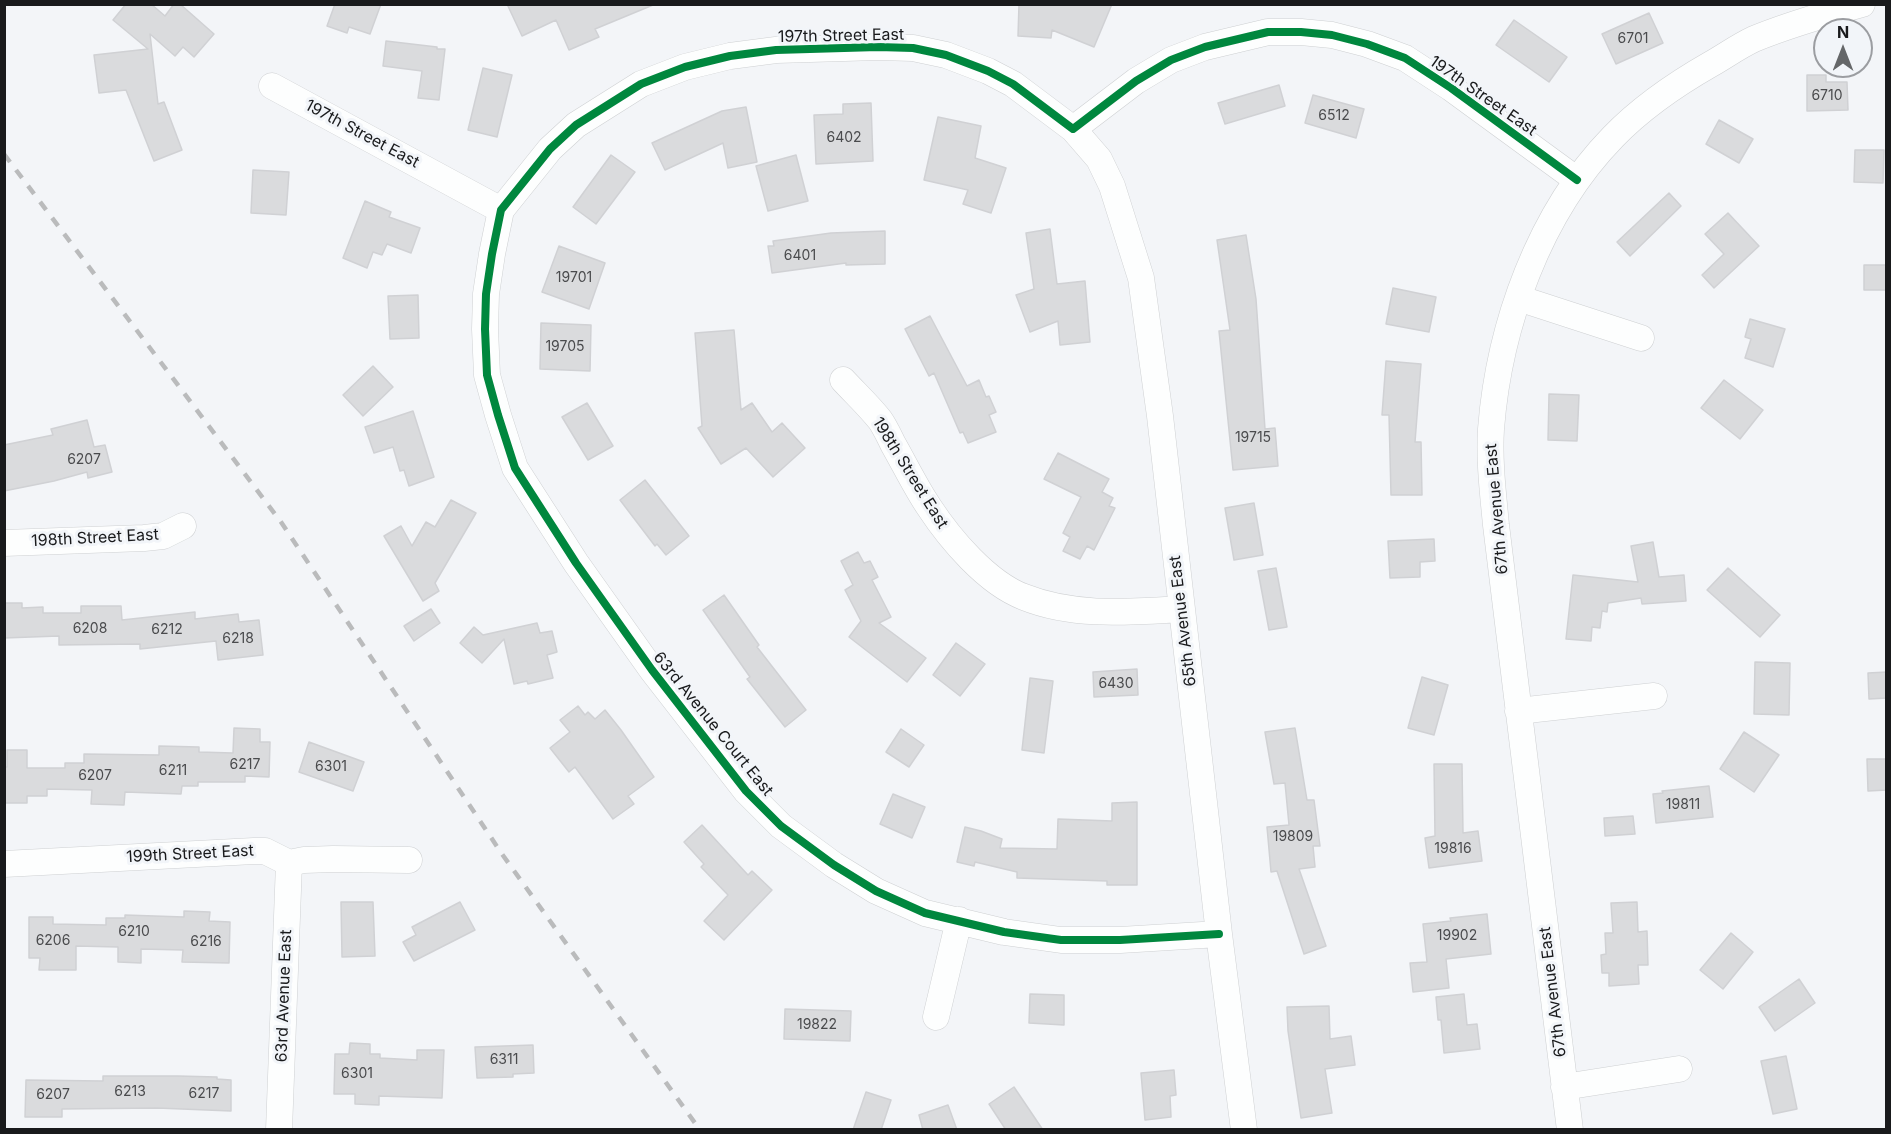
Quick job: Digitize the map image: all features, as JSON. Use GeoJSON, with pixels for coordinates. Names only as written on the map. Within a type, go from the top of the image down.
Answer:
{"type":"FeatureCollection","features":[{"type":"Feature","properties":{"kind":"street"},"geometry":{"type":"LineString","coordinates":[[1577,180],[1613,137],[1655,100],[1698,72],[1753,40],[1862,4]]}},
{"type":"Feature","properties":{"kind":"street","name":"197th Street East"},"geometry":{"type":"LineString","coordinates":[[272,86],[501,210],[550,149],[576,125],[641,84],[685,67],[730,56],[776,50],[878,47],[913,48],[946,55],[988,71],[1013,84],[1073,129],[1145,76],[1171,60],[1205,47],[1268,32],[1301,32],[1332,35],[1367,44],[1405,58],[1451,88],[1577,180]]}},
{"type":"Feature","properties":{"kind":"street","name":"65th Avenue East"},"geometry":{"type":"LineString","coordinates":[[1073,129],[1099,159],[1112,186],[1141,278],[1160,416],[1219,934],[1244,1130]]}},
{"type":"Feature","properties":{"kind":"street","name":"67th Avenue East"},"geometry":{"type":"LineString","coordinates":[[1570,1130],[1496,525],[1491,432],[1495,389],[1503,349],[1518,298],[1537,252],[1561,205],[1577,180]]}},
{"type":"Feature","properties":{"kind":"street","name":"63rd Avenue Court East"},"geometry":{"type":"LineString","coordinates":[[501,210],[486,294],[485,328],[488,375],[515,468],[576,563],[652,670],[747,791],[781,826],[834,865],[876,891],[925,913],[1004,932],[1061,940],[1120,940],[1219,934]]}},
{"type":"Feature","properties":{"kind":"street"},"geometry":{"type":"LineString","coordinates":[[1518,298],[1641,338]]}},
{"type":"Feature","properties":{"kind":"street","name":"198th Street East"},"geometry":{"type":"LineString","coordinates":[[843,380],[880,421],[928,506],[957,546],[1002,584],[1022,596],[1066,608],[1125,612],[1181,609]]}},
{"type":"Feature","properties":{"kind":"street","name":"198th Street East"},"geometry":{"type":"LineString","coordinates":[[4,543],[144,538],[163,536],[183,526]]}},
{"type":"Feature","properties":{"kind":"street"},"geometry":{"type":"LineString","coordinates":[[1518,711],[1654,696]]}},
{"type":"Feature","properties":{"kind":"street","name":"199th Street East"},"geometry":{"type":"LineString","coordinates":[[4,864],[254,851],[265,851],[289,863]]}},
{"type":"Feature","properties":{"kind":"street"},"geometry":{"type":"LineString","coordinates":[[289,863],[333,859],[409,861]]}},
{"type":"Feature","properties":{"kind":"street","name":"63rd Avenue East"},"geometry":{"type":"LineString","coordinates":[[279,1130],[289,863]]}},
{"type":"Feature","properties":{"kind":"street"},"geometry":{"type":"LineString","coordinates":[[936,1017],[958,920]]}},
{"type":"Feature","properties":{"kind":"street"},"geometry":{"type":"LineString","coordinates":[[1564,1087],[1679,1070]]}},
{"type":"Feature","properties":{"kind":"building"},"geometry":{"type":"Polygon","coordinates":[[[126,4],[151,4],[165,16],[174,4],[180,4],[214,34],[194,57],[183,47],[175,56],[150,34],[158,104],[164,102],[182,150],[154,161],[126,90],[99,93],[94,55],[148,49],[113,20],[126,4]]]}},
{"type":"Feature","properties":{"kind":"building"},"geometry":{"type":"Polygon","coordinates":[[[335,4],[381,4],[370,34],[349,27],[347,33],[327,26],[335,4]]]}},
{"type":"Feature","properties":{"kind":"building"},"geometry":{"type":"Polygon","coordinates":[[[507,4],[653,5],[595,29],[599,37],[569,50],[556,20],[522,36],[507,4]]]}},
{"type":"Feature","properties":{"kind":"building"},"geometry":{"type":"Polygon","coordinates":[[[1019,4],[1112,4],[1094,47],[1052,30],[1051,38],[1018,36],[1019,4]]]}},
{"type":"Feature","properties":{"kind":"building"},"geometry":{"type":"Polygon","coordinates":[[[1649,13],[1663,43],[1616,64],[1602,34],[1649,13]]]}},
{"type":"Feature","properties":{"kind":"building"},"geometry":{"type":"Polygon","coordinates":[[[1514,20],[1567,57],[1549,82],[1496,45],[1514,20]]]}},
{"type":"Feature","properties":{"kind":"building"},"geometry":{"type":"Polygon","coordinates":[[[386,41],[445,49],[439,100],[418,98],[422,71],[383,66],[386,41]]]}},
{"type":"Feature","properties":{"kind":"building"},"geometry":{"type":"Polygon","coordinates":[[[483,68],[512,75],[497,137],[468,130],[483,68]]]}},
{"type":"Feature","properties":{"kind":"building"},"geometry":{"type":"Polygon","coordinates":[[[1807,75],[1813,75],[1813,78],[1826,78],[1826,82],[1847,82],[1848,110],[1807,111],[1807,75]]]}},
{"type":"Feature","properties":{"kind":"building"},"geometry":{"type":"Polygon","coordinates":[[[1279,85],[1285,106],[1225,124],[1218,103],[1279,85]]]}},
{"type":"Feature","properties":{"kind":"building"},"geometry":{"type":"Polygon","coordinates":[[[1313,95],[1364,109],[1356,138],[1305,123],[1313,95]]]}},
{"type":"Feature","properties":{"kind":"building"},"geometry":{"type":"Polygon","coordinates":[[[871,103],[873,161],[816,164],[814,115],[843,114],[843,104],[871,103]]]}},
{"type":"Feature","properties":{"kind":"building"},"geometry":{"type":"Polygon","coordinates":[[[746,107],[757,162],[728,168],[723,143],[665,170],[652,143],[722,111],[746,107]]]}},
{"type":"Feature","properties":{"kind":"building"},"geometry":{"type":"Polygon","coordinates":[[[938,117],[981,126],[975,158],[1006,168],[991,213],[963,204],[968,190],[924,180],[938,117]]]}},
{"type":"Feature","properties":{"kind":"building"},"geometry":{"type":"Polygon","coordinates":[[[1719,120],[1753,139],[1739,163],[1706,144],[1719,120]]]}},
{"type":"Feature","properties":{"kind":"building"},"geometry":{"type":"Polygon","coordinates":[[[1855,150],[1884,150],[1883,183],[1854,182],[1855,150]]]}},
{"type":"Feature","properties":{"kind":"building"},"geometry":{"type":"Polygon","coordinates":[[[611,155],[635,172],[596,224],[573,207],[611,155]]]}},
{"type":"Feature","properties":{"kind":"building"},"geometry":{"type":"Polygon","coordinates":[[[796,155],[808,201],[768,211],[756,166],[796,155]]]}},
{"type":"Feature","properties":{"kind":"building"},"geometry":{"type":"Polygon","coordinates":[[[253,170],[289,172],[286,215],[251,213],[253,170]]]}},
{"type":"Feature","properties":{"kind":"building"},"geometry":{"type":"Polygon","coordinates":[[[1669,193],[1681,206],[1630,256],[1617,242],[1669,193]]]}},
{"type":"Feature","properties":{"kind":"building"},"geometry":{"type":"Polygon","coordinates":[[[365,201],[391,212],[389,217],[420,228],[411,253],[387,244],[382,255],[373,252],[367,268],[343,258],[365,201]]]}},
{"type":"Feature","properties":{"kind":"building"},"geometry":{"type":"Polygon","coordinates":[[[1728,213],[1759,246],[1714,288],[1702,275],[1724,254],[1705,234],[1728,213]]]}},
{"type":"Feature","properties":{"kind":"building"},"geometry":{"type":"Polygon","coordinates":[[[1050,229],[1057,284],[1085,281],[1090,342],[1060,345],[1058,321],[1030,332],[1016,295],[1034,289],[1026,233],[1050,229]]]}},
{"type":"Feature","properties":{"kind":"building"},"geometry":{"type":"Polygon","coordinates":[[[885,231],[885,264],[846,265],[846,263],[772,273],[768,246],[774,246],[773,241],[831,233],[885,231]]]}},
{"type":"Feature","properties":{"kind":"building"},"geometry":{"type":"Polygon","coordinates":[[[1246,235],[1256,299],[1265,429],[1275,428],[1278,466],[1233,470],[1219,331],[1230,330],[1217,240],[1246,235]]]}},
{"type":"Feature","properties":{"kind":"building"},"geometry":{"type":"Polygon","coordinates":[[[559,246],[605,263],[589,309],[542,292],[559,246]]]}},
{"type":"Feature","properties":{"kind":"building"},"geometry":{"type":"Polygon","coordinates":[[[1864,265],[1887,265],[1887,290],[1864,290],[1864,265]]]}},
{"type":"Feature","properties":{"kind":"building"},"geometry":{"type":"Polygon","coordinates":[[[1393,288],[1436,297],[1429,332],[1386,324],[1393,288]]]}},
{"type":"Feature","properties":{"kind":"building"},"geometry":{"type":"Polygon","coordinates":[[[418,295],[419,338],[390,339],[388,296],[418,295]]]}},
{"type":"Feature","properties":{"kind":"building"},"geometry":{"type":"Polygon","coordinates":[[[930,316],[967,386],[979,380],[986,397],[989,396],[996,412],[989,415],[996,432],[968,443],[963,432],[960,433],[934,373],[929,376],[905,329],[930,316]]]}},
{"type":"Feature","properties":{"kind":"building"},"geometry":{"type":"Polygon","coordinates":[[[1750,319],[1785,329],[1773,367],[1745,358],[1751,339],[1745,337],[1750,319]]]}},
{"type":"Feature","properties":{"kind":"building"},"geometry":{"type":"Polygon","coordinates":[[[541,323],[591,325],[590,371],[540,369],[541,323]]]}},
{"type":"Feature","properties":{"kind":"building"},"geometry":{"type":"Polygon","coordinates":[[[734,330],[741,410],[752,403],[772,432],[782,423],[805,448],[773,477],[746,448],[721,464],[698,428],[702,426],[695,333],[734,330]]]}},
{"type":"Feature","properties":{"kind":"building"},"geometry":{"type":"Polygon","coordinates":[[[1386,361],[1421,364],[1415,442],[1421,442],[1422,495],[1391,495],[1389,415],[1382,415],[1386,361]]]}},
{"type":"Feature","properties":{"kind":"building"},"geometry":{"type":"Polygon","coordinates":[[[373,366],[393,387],[363,416],[343,395],[373,366]]]}},
{"type":"Feature","properties":{"kind":"building"},"geometry":{"type":"Polygon","coordinates":[[[1724,380],[1763,410],[1740,439],[1701,408],[1724,380]]]}},
{"type":"Feature","properties":{"kind":"building"},"geometry":{"type":"Polygon","coordinates":[[[1549,394],[1579,395],[1577,441],[1548,440],[1549,394]]]}},
{"type":"Feature","properties":{"kind":"building"},"geometry":{"type":"Polygon","coordinates":[[[587,403],[613,446],[588,460],[562,417],[587,403]]]}},
{"type":"Feature","properties":{"kind":"building"},"geometry":{"type":"Polygon","coordinates":[[[413,411],[434,477],[409,486],[404,470],[400,471],[393,447],[374,453],[365,427],[413,411]]]}},
{"type":"Feature","properties":{"kind":"building"},"geometry":{"type":"Polygon","coordinates":[[[87,420],[94,447],[105,445],[112,472],[88,478],[87,472],[4,491],[4,445],[53,435],[51,429],[87,420]]]}},
{"type":"Feature","properties":{"kind":"building"},"geometry":{"type":"Polygon","coordinates":[[[1058,453],[1109,479],[1102,492],[1113,498],[1109,506],[1115,508],[1094,550],[1087,546],[1080,559],[1063,551],[1070,537],[1063,533],[1081,497],[1044,479],[1058,453]]]}},
{"type":"Feature","properties":{"kind":"building"},"geometry":{"type":"Polygon","coordinates":[[[645,480],[689,536],[666,555],[657,544],[655,546],[620,500],[645,480]]]}},
{"type":"Feature","properties":{"kind":"building"},"geometry":{"type":"Polygon","coordinates":[[[451,500],[476,513],[435,583],[439,591],[423,601],[384,536],[401,526],[412,546],[426,522],[435,527],[451,500]]]}},
{"type":"Feature","properties":{"kind":"building"},"geometry":{"type":"Polygon","coordinates":[[[1254,503],[1263,555],[1234,560],[1225,508],[1254,503]]]}},
{"type":"Feature","properties":{"kind":"building"},"geometry":{"type":"Polygon","coordinates":[[[1434,539],[1435,561],[1420,562],[1420,577],[1390,578],[1388,541],[1434,539]]]}},
{"type":"Feature","properties":{"kind":"building"},"geometry":{"type":"Polygon","coordinates":[[[1653,542],[1659,577],[1684,575],[1686,601],[1642,604],[1641,598],[1608,603],[1607,612],[1602,611],[1600,628],[1592,627],[1591,641],[1566,639],[1573,575],[1638,582],[1631,546],[1653,542]]]}},
{"type":"Feature","properties":{"kind":"building"},"geometry":{"type":"Polygon","coordinates":[[[858,552],[864,563],[870,561],[878,577],[872,580],[891,617],[879,623],[926,658],[907,682],[849,637],[861,621],[845,590],[853,585],[841,561],[858,552]]]}},
{"type":"Feature","properties":{"kind":"building"},"geometry":{"type":"Polygon","coordinates":[[[1276,568],[1287,627],[1269,630],[1258,571],[1276,568]]]}},
{"type":"Feature","properties":{"kind":"building"},"geometry":{"type":"Polygon","coordinates":[[[1728,568],[1780,615],[1760,637],[1707,590],[1728,568]]]}},
{"type":"Feature","properties":{"kind":"building"},"geometry":{"type":"Polygon","coordinates":[[[724,595],[759,645],[757,647],[806,710],[785,727],[747,679],[750,677],[703,610],[724,595]]]}},
{"type":"Feature","properties":{"kind":"building"},"geometry":{"type":"Polygon","coordinates":[[[4,603],[22,603],[22,608],[43,607],[43,613],[81,613],[81,606],[121,606],[122,620],[195,612],[195,619],[238,614],[239,622],[259,620],[263,655],[218,660],[216,641],[140,649],[140,644],[59,645],[59,636],[4,638],[4,603]]]}},
{"type":"Feature","properties":{"kind":"building"},"geometry":{"type":"Polygon","coordinates":[[[431,609],[440,623],[414,641],[404,626],[431,609]]]}},
{"type":"Feature","properties":{"kind":"building"},"geometry":{"type":"Polygon","coordinates":[[[537,623],[540,633],[552,631],[557,652],[547,655],[553,678],[528,684],[527,681],[514,684],[504,639],[482,663],[460,643],[474,627],[483,635],[537,623]]]}},
{"type":"Feature","properties":{"kind":"building"},"geometry":{"type":"Polygon","coordinates":[[[956,643],[985,664],[960,696],[933,675],[956,643]]]}},
{"type":"Feature","properties":{"kind":"building"},"geometry":{"type":"Polygon","coordinates":[[[1755,662],[1790,663],[1789,715],[1754,714],[1755,662]]]}},
{"type":"Feature","properties":{"kind":"building"},"geometry":{"type":"Polygon","coordinates":[[[1137,669],[1138,695],[1094,697],[1093,672],[1137,669]]]}},
{"type":"Feature","properties":{"kind":"building"},"geometry":{"type":"Polygon","coordinates":[[[1887,672],[1887,698],[1869,699],[1868,673],[1887,672]]]}},
{"type":"Feature","properties":{"kind":"building"},"geometry":{"type":"Polygon","coordinates":[[[1422,677],[1448,685],[1434,735],[1408,728],[1422,677]]]}},
{"type":"Feature","properties":{"kind":"building"},"geometry":{"type":"Polygon","coordinates":[[[1030,678],[1053,681],[1044,753],[1022,750],[1030,678]]]}},
{"type":"Feature","properties":{"kind":"building"},"geometry":{"type":"Polygon","coordinates":[[[578,706],[585,715],[588,712],[595,719],[605,710],[654,777],[628,796],[634,804],[613,819],[575,767],[569,772],[550,748],[570,732],[560,720],[578,706]]]}},
{"type":"Feature","properties":{"kind":"building"},"geometry":{"type":"Polygon","coordinates":[[[234,728],[260,729],[260,742],[270,742],[269,777],[245,776],[245,782],[198,782],[198,786],[182,786],[181,794],[125,792],[124,805],[91,804],[92,790],[47,789],[47,796],[27,796],[27,803],[4,803],[4,767],[7,767],[7,750],[27,750],[27,768],[65,768],[65,763],[84,763],[84,754],[159,755],[159,746],[199,747],[199,752],[233,753],[234,728]]]}},
{"type":"Feature","properties":{"kind":"building"},"geometry":{"type":"Polygon","coordinates":[[[1295,728],[1307,800],[1314,800],[1320,846],[1313,846],[1315,867],[1299,869],[1326,946],[1304,954],[1277,871],[1271,872],[1267,827],[1289,825],[1285,783],[1274,784],[1265,732],[1295,728]]]}},
{"type":"Feature","properties":{"kind":"building"},"geometry":{"type":"Polygon","coordinates":[[[901,729],[924,745],[909,767],[886,752],[901,729]]]}},
{"type":"Feature","properties":{"kind":"building"},"geometry":{"type":"Polygon","coordinates":[[[1744,732],[1779,755],[1754,792],[1720,769],[1744,732]]]}},
{"type":"Feature","properties":{"kind":"building"},"geometry":{"type":"Polygon","coordinates":[[[309,742],[364,762],[353,791],[299,772],[309,742]]]}},
{"type":"Feature","properties":{"kind":"building"},"geometry":{"type":"Polygon","coordinates":[[[1867,759],[1887,759],[1887,790],[1868,791],[1867,759]]]}},
{"type":"Feature","properties":{"kind":"building"},"geometry":{"type":"Polygon","coordinates":[[[1434,764],[1462,764],[1463,833],[1478,831],[1482,861],[1429,868],[1425,838],[1435,836],[1434,764]]]}},
{"type":"Feature","properties":{"kind":"building"},"geometry":{"type":"Polygon","coordinates":[[[1709,786],[1713,817],[1656,823],[1653,794],[1709,786]]]}},
{"type":"Feature","properties":{"kind":"building"},"geometry":{"type":"Polygon","coordinates":[[[893,794],[925,807],[912,838],[880,824],[893,794]]]}},
{"type":"Feature","properties":{"kind":"building"},"geometry":{"type":"Polygon","coordinates":[[[1137,802],[1137,885],[1107,885],[1107,881],[1017,878],[1017,872],[975,862],[974,866],[957,862],[965,827],[1002,839],[1000,848],[1057,849],[1058,819],[1112,821],[1112,803],[1137,802]]]}},
{"type":"Feature","properties":{"kind":"building"},"geometry":{"type":"Polygon","coordinates":[[[1633,816],[1635,834],[1605,836],[1604,818],[1633,816]]]}},
{"type":"Feature","properties":{"kind":"building"},"geometry":{"type":"Polygon","coordinates":[[[702,825],[748,875],[752,871],[772,890],[724,940],[704,921],[728,895],[701,867],[704,864],[684,842],[702,825]]]}},
{"type":"Feature","properties":{"kind":"building"},"geometry":{"type":"Polygon","coordinates":[[[341,902],[373,902],[375,956],[342,957],[341,902]]]}},
{"type":"Feature","properties":{"kind":"building"},"geometry":{"type":"Polygon","coordinates":[[[460,902],[475,930],[414,961],[403,942],[416,935],[412,927],[460,902]]]}},
{"type":"Feature","properties":{"kind":"building"},"geometry":{"type":"Polygon","coordinates":[[[1637,902],[1638,932],[1647,931],[1648,965],[1638,965],[1639,984],[1609,986],[1609,973],[1602,973],[1601,955],[1606,954],[1605,933],[1613,933],[1611,903],[1637,902]]]}},
{"type":"Feature","properties":{"kind":"building"},"geometry":{"type":"Polygon","coordinates":[[[184,911],[210,912],[209,921],[230,922],[229,963],[182,962],[183,950],[141,949],[141,963],[118,962],[118,947],[76,946],[76,970],[39,970],[40,958],[29,958],[29,917],[53,917],[53,924],[106,925],[106,918],[125,918],[125,915],[184,917],[184,911]]]}},
{"type":"Feature","properties":{"kind":"building"},"geometry":{"type":"Polygon","coordinates":[[[1487,914],[1491,954],[1446,959],[1449,988],[1413,992],[1410,963],[1427,962],[1423,924],[1487,914]]]}},
{"type":"Feature","properties":{"kind":"building"},"geometry":{"type":"Polygon","coordinates":[[[1731,933],[1753,952],[1723,989],[1700,970],[1731,933]]]}},
{"type":"Feature","properties":{"kind":"building"},"geometry":{"type":"Polygon","coordinates":[[[1799,979],[1815,1003],[1775,1031],[1759,1007],[1799,979]]]}},
{"type":"Feature","properties":{"kind":"building"},"geometry":{"type":"Polygon","coordinates":[[[1030,994],[1064,995],[1064,1025],[1029,1023],[1030,994]]]}},
{"type":"Feature","properties":{"kind":"building"},"geometry":{"type":"Polygon","coordinates":[[[1464,994],[1467,1025],[1477,1024],[1480,1049],[1444,1053],[1436,997],[1464,994]]]}},
{"type":"Feature","properties":{"kind":"building"},"geometry":{"type":"Polygon","coordinates":[[[1329,1006],[1330,1039],[1351,1036],[1355,1065],[1325,1069],[1332,1113],[1301,1118],[1288,1031],[1287,1007],[1329,1006]]]}},
{"type":"Feature","properties":{"kind":"building"},"geometry":{"type":"Polygon","coordinates":[[[785,1009],[851,1011],[850,1041],[784,1039],[785,1009]]]}},
{"type":"Feature","properties":{"kind":"building"},"geometry":{"type":"Polygon","coordinates":[[[350,1043],[370,1044],[370,1054],[380,1054],[380,1058],[417,1060],[417,1050],[444,1050],[442,1098],[379,1096],[379,1105],[355,1104],[355,1094],[334,1094],[335,1054],[349,1054],[350,1043]]]}},
{"type":"Feature","properties":{"kind":"building"},"geometry":{"type":"Polygon","coordinates":[[[533,1045],[534,1073],[513,1074],[513,1077],[477,1078],[475,1047],[533,1045]]]}},
{"type":"Feature","properties":{"kind":"building"},"geometry":{"type":"Polygon","coordinates":[[[1786,1056],[1797,1109],[1773,1114],[1761,1061],[1786,1056]]]}},
{"type":"Feature","properties":{"kind":"building"},"geometry":{"type":"Polygon","coordinates":[[[1174,1070],[1176,1095],[1170,1096],[1171,1117],[1145,1120],[1141,1073],[1174,1070]]]}},
{"type":"Feature","properties":{"kind":"building"},"geometry":{"type":"Polygon","coordinates":[[[103,1076],[217,1077],[217,1079],[231,1080],[231,1111],[157,1108],[62,1109],[62,1117],[25,1117],[26,1080],[103,1081],[103,1076]]]}},
{"type":"Feature","properties":{"kind":"building"},"geometry":{"type":"Polygon","coordinates":[[[1014,1087],[1043,1130],[1006,1130],[989,1104],[1014,1087]]]}},
{"type":"Feature","properties":{"kind":"building"},"geometry":{"type":"Polygon","coordinates":[[[866,1092],[891,1100],[881,1130],[853,1130],[866,1092]]]}},
{"type":"Feature","properties":{"kind":"building"},"geometry":{"type":"Polygon","coordinates":[[[948,1105],[957,1130],[923,1130],[919,1115],[948,1105]]]}},
{"type":"Feature","properties":{"kind":"railway"},"geometry":{"type":"LineString","coordinates":[[4,154],[281,522],[502,854],[700,1130]]}},
{"type":"Feature","properties":{"kind":"cycle path"},"geometry":{"type":"LineString","coordinates":[[1219,934],[1120,940],[1061,940],[1004,932],[925,913],[876,891],[834,865],[781,826],[746,791],[652,670],[576,563],[515,468],[487,375],[486,294],[501,210],[550,149],[576,125],[641,84],[685,67],[730,56],[776,50],[878,47],[913,48],[946,55],[988,71],[1013,84],[1073,129],[1136,81],[1171,60],[1205,47],[1268,32],[1332,35],[1367,44],[1405,58],[1451,88],[1577,180]]}}]}
